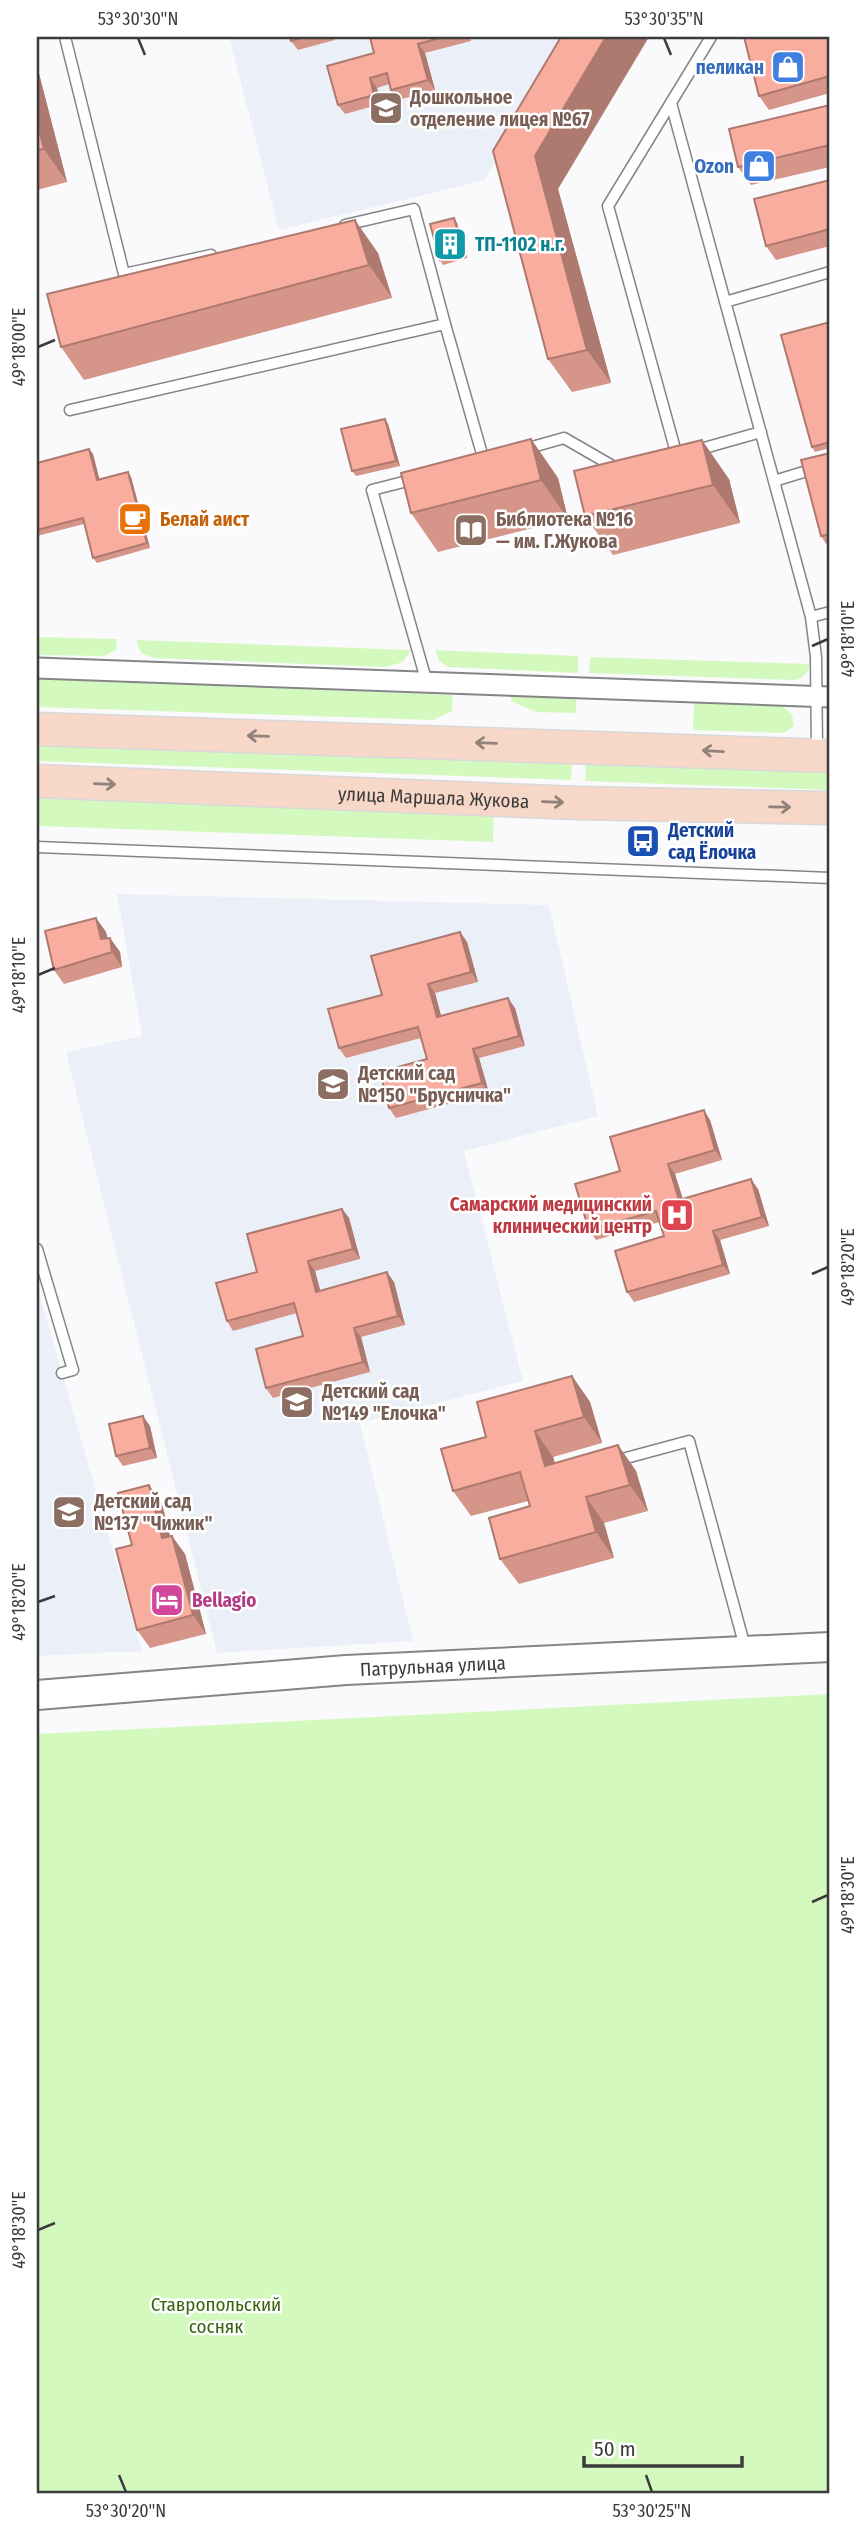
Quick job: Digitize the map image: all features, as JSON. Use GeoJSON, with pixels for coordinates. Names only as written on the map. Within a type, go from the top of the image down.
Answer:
{"type":"FeatureCollection","features":[{"type":"Feature","properties":{"kind":"main road"},"geometry":{"type":"LineString","coordinates":[[37,729],[824,756]]}},
{"type":"Feature","properties":{"kind":"main road","name":"улица Маршала Жукова"},"geometry":{"type":"LineString","coordinates":[[37,781],[566,802],[830,808]]}},
{"type":"Feature","properties":{"kind":"street"},"geometry":{"type":"LineString","coordinates":[[37,668],[823,697]]}},
{"type":"Feature","properties":{"kind":"street","name":"Патрульная улица"},"geometry":{"type":"LineString","coordinates":[[37,1695],[346,1670],[830,1647]]}},
{"type":"Feature","properties":{"kind":"lane"},"geometry":{"type":"LineString","coordinates":[[65,37],[124,274],[217,254]]}},
{"type":"Feature","properties":{"kind":"lane"},"geometry":{"type":"LineString","coordinates":[[677,456],[608,206],[711,37]]}},
{"type":"Feature","properties":{"kind":"lane"},"geometry":{"type":"LineString","coordinates":[[671,103],[811,617],[823,697],[824,756]]}},
{"type":"Feature","properties":{"kind":"lane"},"geometry":{"type":"LineString","coordinates":[[335,227],[414,209],[484,461]]}},
{"type":"Feature","properties":{"kind":"lane"},"geometry":{"type":"LineString","coordinates":[[725,302],[830,272]]}},
{"type":"Feature","properties":{"kind":"lane"},"geometry":{"type":"LineString","coordinates":[[71,410],[445,324]]}},
{"type":"Feature","properties":{"kind":"lane"},"geometry":{"type":"LineString","coordinates":[[662,461],[761,432]]}},
{"type":"Feature","properties":{"kind":"lane"},"geometry":{"type":"LineString","coordinates":[[508,454],[564,439],[623,472]]}},
{"type":"Feature","properties":{"kind":"lane"},"geometry":{"type":"LineString","coordinates":[[472,464],[496,458]]}},
{"type":"Feature","properties":{"kind":"lane"},"geometry":{"type":"LineString","coordinates":[[774,481],[830,464]]}},
{"type":"Feature","properties":{"kind":"lane"},"geometry":{"type":"LineString","coordinates":[[422,477],[372,489],[427,682]]}},
{"type":"Feature","properties":{"kind":"lane"},"geometry":{"type":"LineString","coordinates":[[811,617],[830,612]]}},
{"type":"Feature","properties":{"kind":"lane"},"geometry":{"type":"LineString","coordinates":[[37,847],[830,878]]}},
{"type":"Feature","properties":{"kind":"lane"},"geometry":{"type":"LineString","coordinates":[[37,1249],[73,1370],[62,1373]]}},
{"type":"Feature","properties":{"kind":"lane"},"geometry":{"type":"LineString","coordinates":[[599,1465],[689,1441],[746,1651]]}},
{"type":"Feature","properties":{"kind":"shaded area","name":"Дошкольное отделение лицея №67"},"geometry":{"type":"Polygon","coordinates":[[[229,37],[562,37],[485,180],[279,230],[229,37]]]}},
{"type":"Feature","properties":{"kind":"shaded area"},"geometry":{"type":"Polygon","coordinates":[[[117,894],[549,905],[598,1116],[464,1151],[523,1381],[360,1423],[413,1641],[217,1653],[66,1052],[142,1036],[117,894]]]}},
{"type":"Feature","properties":{"kind":"shaded area","name":"Детский сад №137 \"Чижик\""},"geometry":{"type":"Polygon","coordinates":[[[37,1286],[62,1373],[142,1651],[37,1656],[37,1286]]]}},
{"type":"Feature","properties":{"kind":"green space"},"geometry":{"type":"Polygon","coordinates":[[[37,637],[117,639],[116,650],[104,656],[37,655],[37,637]]]}},
{"type":"Feature","properties":{"kind":"green space"},"geometry":{"type":"Polygon","coordinates":[[[136,640],[411,650],[403,662],[386,667],[154,658],[141,653],[136,640]]]}},
{"type":"Feature","properties":{"kind":"green space"},"geometry":{"type":"Polygon","coordinates":[[[435,650],[578,656],[578,673],[448,667],[439,661],[435,650]]]}},
{"type":"Feature","properties":{"kind":"green space"},"geometry":{"type":"Polygon","coordinates":[[[590,657],[809,664],[809,670],[801,678],[793,680],[589,673],[590,657]]]}},
{"type":"Feature","properties":{"kind":"green space"},"geometry":{"type":"Polygon","coordinates":[[[37,679],[453,695],[452,711],[433,720],[37,707],[37,679]]]}},
{"type":"Feature","properties":{"kind":"green space"},"geometry":{"type":"Polygon","coordinates":[[[511,696],[576,698],[576,713],[536,712],[511,701],[511,696]]]}},
{"type":"Feature","properties":{"kind":"green space"},"geometry":{"type":"Polygon","coordinates":[[[694,703],[782,706],[792,714],[794,726],[784,733],[693,730],[694,703]]]}},
{"type":"Feature","properties":{"kind":"green space"},"geometry":{"type":"Polygon","coordinates":[[[37,744],[572,763],[571,780],[37,761],[37,744]]]}},
{"type":"Feature","properties":{"kind":"green space"},"geometry":{"type":"Polygon","coordinates":[[[586,763],[830,772],[830,790],[585,781],[586,763]]]}},
{"type":"Feature","properties":{"kind":"green space"},"geometry":{"type":"Polygon","coordinates":[[[37,798],[494,814],[493,842],[37,826],[37,798]]]}},
{"type":"Feature","properties":{"kind":"green space","name":"Ставропольский сосняк"},"geometry":{"type":"Polygon","coordinates":[[[830,1694],[830,2493],[37,2493],[37,1734],[830,1694]]]}},
{"type":"Feature","properties":{"kind":"building"},"geometry":{"type":"Polygon","coordinates":[[[370,37],[443,37],[418,44],[428,80],[391,90],[387,73],[370,78],[374,95],[338,105],[327,66],[374,53],[370,37]]]}},
{"type":"Feature","properties":{"kind":"building"},"geometry":{"type":"Polygon","coordinates":[[[561,37],[606,37],[535,156],[587,350],[548,359],[493,151],[561,37]]]}},
{"type":"Feature","properties":{"kind":"building"},"geometry":{"type":"Polygon","coordinates":[[[744,37],[830,37],[830,76],[759,96],[744,37]]]}},
{"type":"Feature","properties":{"kind":"building"},"geometry":{"type":"Polygon","coordinates":[[[830,105],[830,145],[738,167],[729,129],[830,105]]]}},
{"type":"Feature","properties":{"kind":"building"},"geometry":{"type":"Polygon","coordinates":[[[37,122],[44,149],[37,150],[37,122]]]}},
{"type":"Feature","properties":{"kind":"building"},"geometry":{"type":"Polygon","coordinates":[[[830,180],[830,229],[766,246],[754,199],[830,180]]]}},
{"type":"Feature","properties":{"kind":"building","name":"ТП-1102 н.г."},"geometry":{"type":"Polygon","coordinates":[[[454,218],[464,253],[440,260],[430,224],[454,218]]]}},
{"type":"Feature","properties":{"kind":"building"},"geometry":{"type":"Polygon","coordinates":[[[355,220],[369,265],[61,347],[47,294],[355,220]]]}},
{"type":"Feature","properties":{"kind":"building"},"geometry":{"type":"Polygon","coordinates":[[[830,322],[830,442],[812,447],[781,335],[830,322]]]}},
{"type":"Feature","properties":{"kind":"building"},"geometry":{"type":"Polygon","coordinates":[[[385,419],[396,461],[352,471],[341,429],[385,419]]]}},
{"type":"Feature","properties":{"kind":"building"},"geometry":{"type":"Polygon","coordinates":[[[531,439],[541,480],[411,513],[401,473],[531,439]]]}},
{"type":"Feature","properties":{"kind":"building"},"geometry":{"type":"Polygon","coordinates":[[[702,440],[713,485],[585,516],[574,471],[702,440]]]}},
{"type":"Feature","properties":{"kind":"building"},"geometry":{"type":"Polygon","coordinates":[[[89,449],[97,480],[128,472],[147,543],[93,558],[83,518],[37,530],[37,463],[89,449]]]}},
{"type":"Feature","properties":{"kind":"building"},"geometry":{"type":"Polygon","coordinates":[[[830,453],[830,534],[821,536],[801,460],[830,453]]]}},
{"type":"Feature","properties":{"kind":"building"},"geometry":{"type":"Polygon","coordinates":[[[96,918],[101,939],[110,938],[112,952],[54,970],[45,931],[96,918]]]}},
{"type":"Feature","properties":{"kind":"building"},"geometry":{"type":"Polygon","coordinates":[[[460,932],[471,972],[428,984],[437,1017],[508,998],[519,1036],[473,1049],[482,1083],[389,1108],[380,1072],[427,1059],[418,1027],[339,1048],[328,1009],[382,995],[371,956],[460,932]]]}},
{"type":"Feature","properties":{"kind":"building","name":"Самарский медицинский клинический центр"},"geometry":{"type":"Polygon","coordinates":[[[704,1110],[715,1150],[668,1164],[679,1200],[751,1179],[762,1217],[713,1231],[723,1265],[627,1292],[615,1251],[664,1236],[656,1211],[589,1230],[575,1184],[620,1171],[610,1137],[704,1110]]]}},
{"type":"Feature","properties":{"kind":"building"},"geometry":{"type":"Polygon","coordinates":[[[342,1209],[353,1249],[308,1261],[316,1292],[387,1272],[398,1316],[354,1328],[363,1362],[266,1388],[256,1349],[303,1336],[294,1303],[227,1321],[216,1283],[257,1272],[247,1234],[342,1209]]]}},
{"type":"Feature","properties":{"kind":"building"},"geometry":{"type":"Polygon","coordinates":[[[572,1376],[584,1417],[535,1431],[545,1466],[618,1445],[630,1485],[586,1497],[596,1532],[500,1559],[489,1518],[530,1506],[520,1472],[453,1491],[441,1449],[486,1437],[477,1402],[572,1376]]]}},
{"type":"Feature","properties":{"kind":"building"},"geometry":{"type":"Polygon","coordinates":[[[143,1416],[150,1448],[116,1456],[109,1424],[143,1416]]]}},
{"type":"Feature","properties":{"kind":"building","name":"Bellagio"},"geometry":{"type":"Polygon","coordinates":[[[149,1485],[162,1538],[172,1536],[193,1615],[137,1630],[116,1549],[132,1545],[118,1493],[149,1485]]]}},
{"type":"Feature","properties":{"kind":"place","name":"пеликан"},"geometry":{"type":"Point","coordinates":[788,67]}},
{"type":"Feature","properties":{"kind":"place","name":"Дошкольное отделение лицея №67"},"geometry":{"type":"Point","coordinates":[386,108]}},
{"type":"Feature","properties":{"kind":"place","name":"Ozon"},"geometry":{"type":"Point","coordinates":[759,166]}},
{"type":"Feature","properties":{"kind":"place","name":"ТП-1102 н.г."},"geometry":{"type":"Point","coordinates":[450,244]}},
{"type":"Feature","properties":{"kind":"place","name":"Белай аист"},"geometry":{"type":"Point","coordinates":[135,519]}},
{"type":"Feature","properties":{"kind":"place","name":"Библиотека №16 — им. Г.Жукова"},"geometry":{"type":"Point","coordinates":[471,530]}},
{"type":"Feature","properties":{"kind":"place","name":"Детский сад Ёлочка"},"geometry":{"type":"Point","coordinates":[643,841]}},
{"type":"Feature","properties":{"kind":"place","name":"Детский сад №150 \"Брусничка\""},"geometry":{"type":"Point","coordinates":[333,1084]}},
{"type":"Feature","properties":{"kind":"place","name":"Самарский медицинский клинический центр"},"geometry":{"type":"Point","coordinates":[677,1215]}},
{"type":"Feature","properties":{"kind":"place","name":"Детский сад №149 \"Елочка\""},"geometry":{"type":"Point","coordinates":[297,1402]}},
{"type":"Feature","properties":{"kind":"place","name":"Детский сад №137 \"Чижик\""},"geometry":{"type":"Point","coordinates":[69,1512]}},
{"type":"Feature","properties":{"kind":"place","name":"Bellagio"},"geometry":{"type":"Point","coordinates":[167,1600]}}]}
